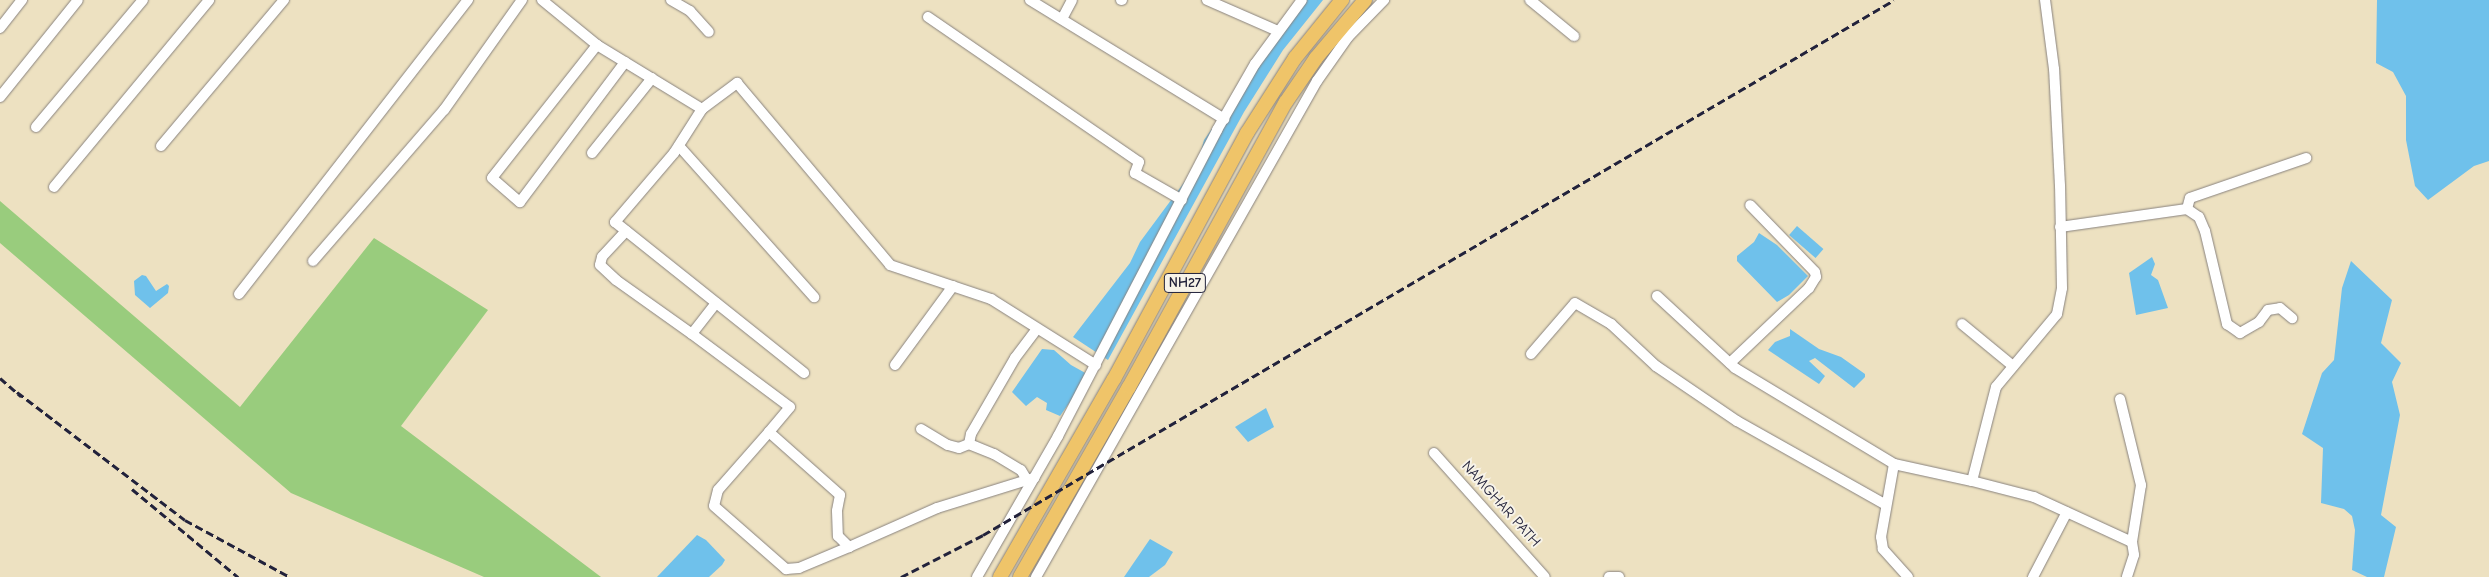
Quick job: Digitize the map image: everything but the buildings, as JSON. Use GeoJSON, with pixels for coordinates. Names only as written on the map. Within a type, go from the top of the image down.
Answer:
{"type":"FeatureCollection","features":[{"type":"Feature","properties":{"kind":"highway","name":"NH27"},"geometry":{"type":"LineString","coordinates":[[1000,577],[1114,379],[1247,133],[1295,58],[1342,0]]}},
{"type":"Feature","properties":{"kind":"highway","name":"NH27"},"geometry":{"type":"LineString","coordinates":[[1020,577],[1129,387],[1286,102],[1316,58],[1365,0]]}},
{"type":"Feature","properties":{"kind":"street"},"geometry":{"type":"LineString","coordinates":[[0,28],[22,0]]}},
{"type":"Feature","properties":{"kind":"street"},"geometry":{"type":"LineString","coordinates":[[0,96],[78,0]]}},
{"type":"Feature","properties":{"kind":"street"},"geometry":{"type":"LineString","coordinates":[[36,127],[143,0]]}},
{"type":"Feature","properties":{"kind":"street"},"geometry":{"type":"LineString","coordinates":[[54,187],[209,0]]}},
{"type":"Feature","properties":{"kind":"street"},"geometry":{"type":"LineString","coordinates":[[161,146],[284,0]]}},
{"type":"Feature","properties":{"kind":"street"},"geometry":{"type":"LineString","coordinates":[[239,294],[468,0]]}},
{"type":"Feature","properties":{"kind":"street"},"geometry":{"type":"LineString","coordinates":[[313,261],[444,110],[522,0]]}},
{"type":"Feature","properties":{"kind":"street"},"geometry":{"type":"LineString","coordinates":[[542,0],[593,49],[622,66],[652,78],[702,110]]}},
{"type":"Feature","properties":{"kind":"street"},"geometry":{"type":"LineString","coordinates":[[671,0],[690,11],[710,32]]}},
{"type":"Feature","properties":{"kind":"street"},"geometry":{"type":"LineString","coordinates":[[1030,0],[1224,119]]}},
{"type":"Feature","properties":{"kind":"street"},"geometry":{"type":"LineString","coordinates":[[1062,19],[1072,0]]}},
{"type":"Feature","properties":{"kind":"street"},"geometry":{"type":"LineString","coordinates":[[1208,0],[1278,31]]}},
{"type":"Feature","properties":{"kind":"street"},"geometry":{"type":"LineString","coordinates":[[977,577],[1030,479],[1096,365],[1224,119],[1255,64],[1302,0]]}},
{"type":"Feature","properties":{"kind":"street"},"geometry":{"type":"LineString","coordinates":[[1040,576],[1317,81],[1348,37],[1384,0]]}},
{"type":"Feature","properties":{"kind":"street"},"geometry":{"type":"LineString","coordinates":[[1530,0],[1574,36]]}},
{"type":"Feature","properties":{"kind":"street"},"geometry":{"type":"LineString","coordinates":[[1972,481],[1996,387],[2013,366],[2040,339],[2057,314],[2062,288],[2054,68],[2045,0]]}},
{"type":"Feature","properties":{"kind":"street"},"geometry":{"type":"LineString","coordinates":[[928,17],[1138,162],[1135,173],[1182,200]]}},
{"type":"Feature","properties":{"kind":"street"},"geometry":{"type":"LineString","coordinates":[[593,49],[492,178],[520,202],[622,66]]}},
{"type":"Feature","properties":{"kind":"street"},"geometry":{"type":"LineString","coordinates":[[592,153],[652,78]]}},
{"type":"Feature","properties":{"kind":"street"},"geometry":{"type":"LineString","coordinates":[[804,373],[615,222],[679,146],[702,110],[737,83],[890,266],[991,299],[1096,365]]}},
{"type":"Feature","properties":{"kind":"street"},"geometry":{"type":"LineString","coordinates":[[679,146],[814,297]]}},
{"type":"Feature","properties":{"kind":"street"},"geometry":{"type":"LineString","coordinates":[[2187,209],[2190,198],[2306,158]]}},
{"type":"Feature","properties":{"kind":"street"},"geometry":{"type":"LineString","coordinates":[[1730,363],[1816,278],[1815,272],[1750,205]]}},
{"type":"Feature","properties":{"kind":"street"},"geometry":{"type":"LineString","coordinates":[[2060,227],[2187,209],[2199,217],[2205,231],[2227,324],[2240,333],[2260,322],[2268,310],[2280,308],[2292,318]]}},
{"type":"Feature","properties":{"kind":"street"},"geometry":{"type":"LineString","coordinates":[[626,231],[602,257],[600,265],[616,280],[790,407],[718,490],[714,506],[786,569],[799,568],[937,508],[1030,479]]}},
{"type":"Feature","properties":{"kind":"street"},"geometry":{"type":"LineString","coordinates":[[896,365],[953,286]]}},
{"type":"Feature","properties":{"kind":"street"},"geometry":{"type":"LineString","coordinates":[[1656,296],[1730,363],[1793,405],[1894,464],[1972,481],[2034,498],[2132,542]]}},
{"type":"Feature","properties":{"kind":"street"},"geometry":{"type":"LineString","coordinates":[[692,334],[716,303]]}},
{"type":"Feature","properties":{"kind":"street"},"geometry":{"type":"LineString","coordinates":[[1531,354],[1575,303],[1611,324],[1656,366],[1737,421],[1886,505]]}},
{"type":"Feature","properties":{"kind":"street"},"geometry":{"type":"LineString","coordinates":[[1962,324],[2013,366]]}},
{"type":"Feature","properties":{"kind":"street"},"geometry":{"type":"LineString","coordinates":[[969,444],[971,434],[1015,358],[1037,329]]}},
{"type":"Feature","properties":{"kind":"street"},"geometry":{"type":"LineString","coordinates":[[2120,399],[2141,485],[2132,542],[2134,555],[2127,577]]}},
{"type":"Feature","properties":{"kind":"street"},"geometry":{"type":"LineString","coordinates":[[921,429],[948,445],[959,448],[969,444],[1021,470],[1030,479]]}},
{"type":"Feature","properties":{"kind":"street"},"geometry":{"type":"LineString","coordinates":[[769,432],[840,495],[838,536],[850,547]]}},
{"type":"Feature","properties":{"kind":"street","name":"NAMGHAR PATH"},"geometry":{"type":"LineString","coordinates":[[1434,453],[1545,577]]}},
{"type":"Feature","properties":{"kind":"street"},"geometry":{"type":"LineString","coordinates":[[1894,464],[1881,537],[1883,549],[1908,577]]}},
{"type":"Feature","properties":{"kind":"street"},"geometry":{"type":"LineString","coordinates":[[2033,577],[2067,512]]}},
{"type":"Feature","properties":{"kind":"street"},"geometry":{"type":"LineString","coordinates":[[1609,577],[1619,577]]}},
{"type":"Feature","properties":{"kind":"green space"},"geometry":{"type":"Polygon","coordinates":[[[0,201],[240,407],[374,238],[488,310],[401,426],[601,577],[484,577],[291,493],[0,243],[0,201]]]}},
{"type":"Feature","properties":{"kind":"water"},"geometry":{"type":"Polygon","coordinates":[[[1302,0],[1323,0],[1283,50],[1244,112],[1108,360],[1073,337],[1130,263],[1140,242],[1197,165],[1204,140],[1302,0]]]}},
{"type":"Feature","properties":{"kind":"water"},"geometry":{"type":"Polygon","coordinates":[[[2377,0],[2489,0],[2489,161],[2474,166],[2428,200],[2415,186],[2406,140],[2406,96],[2393,72],[2376,63],[2377,0]]]}},
{"type":"Feature","properties":{"kind":"water"},"geometry":{"type":"Polygon","coordinates":[[[1797,226],[1823,249],[1816,258],[1789,235],[1797,226]]]}},
{"type":"Feature","properties":{"kind":"water"},"geometry":{"type":"Polygon","coordinates":[[[1759,233],[1777,245],[1808,276],[1789,295],[1777,302],[1737,261],[1737,256],[1754,242],[1759,233]]]}},
{"type":"Feature","properties":{"kind":"water"},"geometry":{"type":"Polygon","coordinates":[[[2152,257],[2155,264],[2151,275],[2158,280],[2168,308],[2136,315],[2129,273],[2152,257]]]}},
{"type":"Feature","properties":{"kind":"water"},"geometry":{"type":"Polygon","coordinates":[[[2351,261],[2392,300],[2381,343],[2401,363],[2392,382],[2400,415],[2381,515],[2396,527],[2384,577],[2367,577],[2352,570],[2355,530],[2352,516],[2344,509],[2321,503],[2323,448],[2302,434],[2322,373],[2334,360],[2342,288],[2351,261]]]}},
{"type":"Feature","properties":{"kind":"water"},"geometry":{"type":"Polygon","coordinates":[[[142,275],[146,276],[156,291],[167,284],[169,286],[168,293],[150,308],[135,295],[134,281],[142,275]]]}},
{"type":"Feature","properties":{"kind":"water"},"geometry":{"type":"Polygon","coordinates":[[[1790,329],[1819,349],[1841,357],[1865,374],[1865,377],[1854,388],[1815,358],[1809,361],[1825,376],[1819,384],[1768,350],[1775,342],[1790,336],[1790,329]]]}},
{"type":"Feature","properties":{"kind":"water"},"geometry":{"type":"Polygon","coordinates":[[[1042,349],[1054,350],[1071,365],[1089,375],[1060,416],[1046,410],[1047,403],[1037,397],[1026,406],[1012,392],[1042,349]]]}},
{"type":"Feature","properties":{"kind":"water"},"geometry":{"type":"Polygon","coordinates":[[[1266,408],[1274,427],[1248,442],[1235,427],[1266,408]]]}},
{"type":"Feature","properties":{"kind":"water"},"geometry":{"type":"Polygon","coordinates":[[[697,535],[706,540],[725,560],[722,565],[709,577],[657,577],[697,535]]]}},
{"type":"Feature","properties":{"kind":"water"},"geometry":{"type":"Polygon","coordinates":[[[1150,539],[1173,552],[1165,565],[1149,577],[1124,577],[1150,539]]]}},
{"type":"Feature","properties":{"kind":"railway"},"geometry":{"type":"LineString","coordinates":[[901,577],[983,535],[1894,0]]}},
{"type":"Feature","properties":{"kind":"railway"},"geometry":{"type":"LineString","coordinates":[[0,378],[21,396]]}},
{"type":"Feature","properties":{"kind":"railway"},"geometry":{"type":"LineString","coordinates":[[17,392],[185,520],[290,577]]}},
{"type":"Feature","properties":{"kind":"railway"},"geometry":{"type":"LineString","coordinates":[[132,489],[238,577]]}}]}
